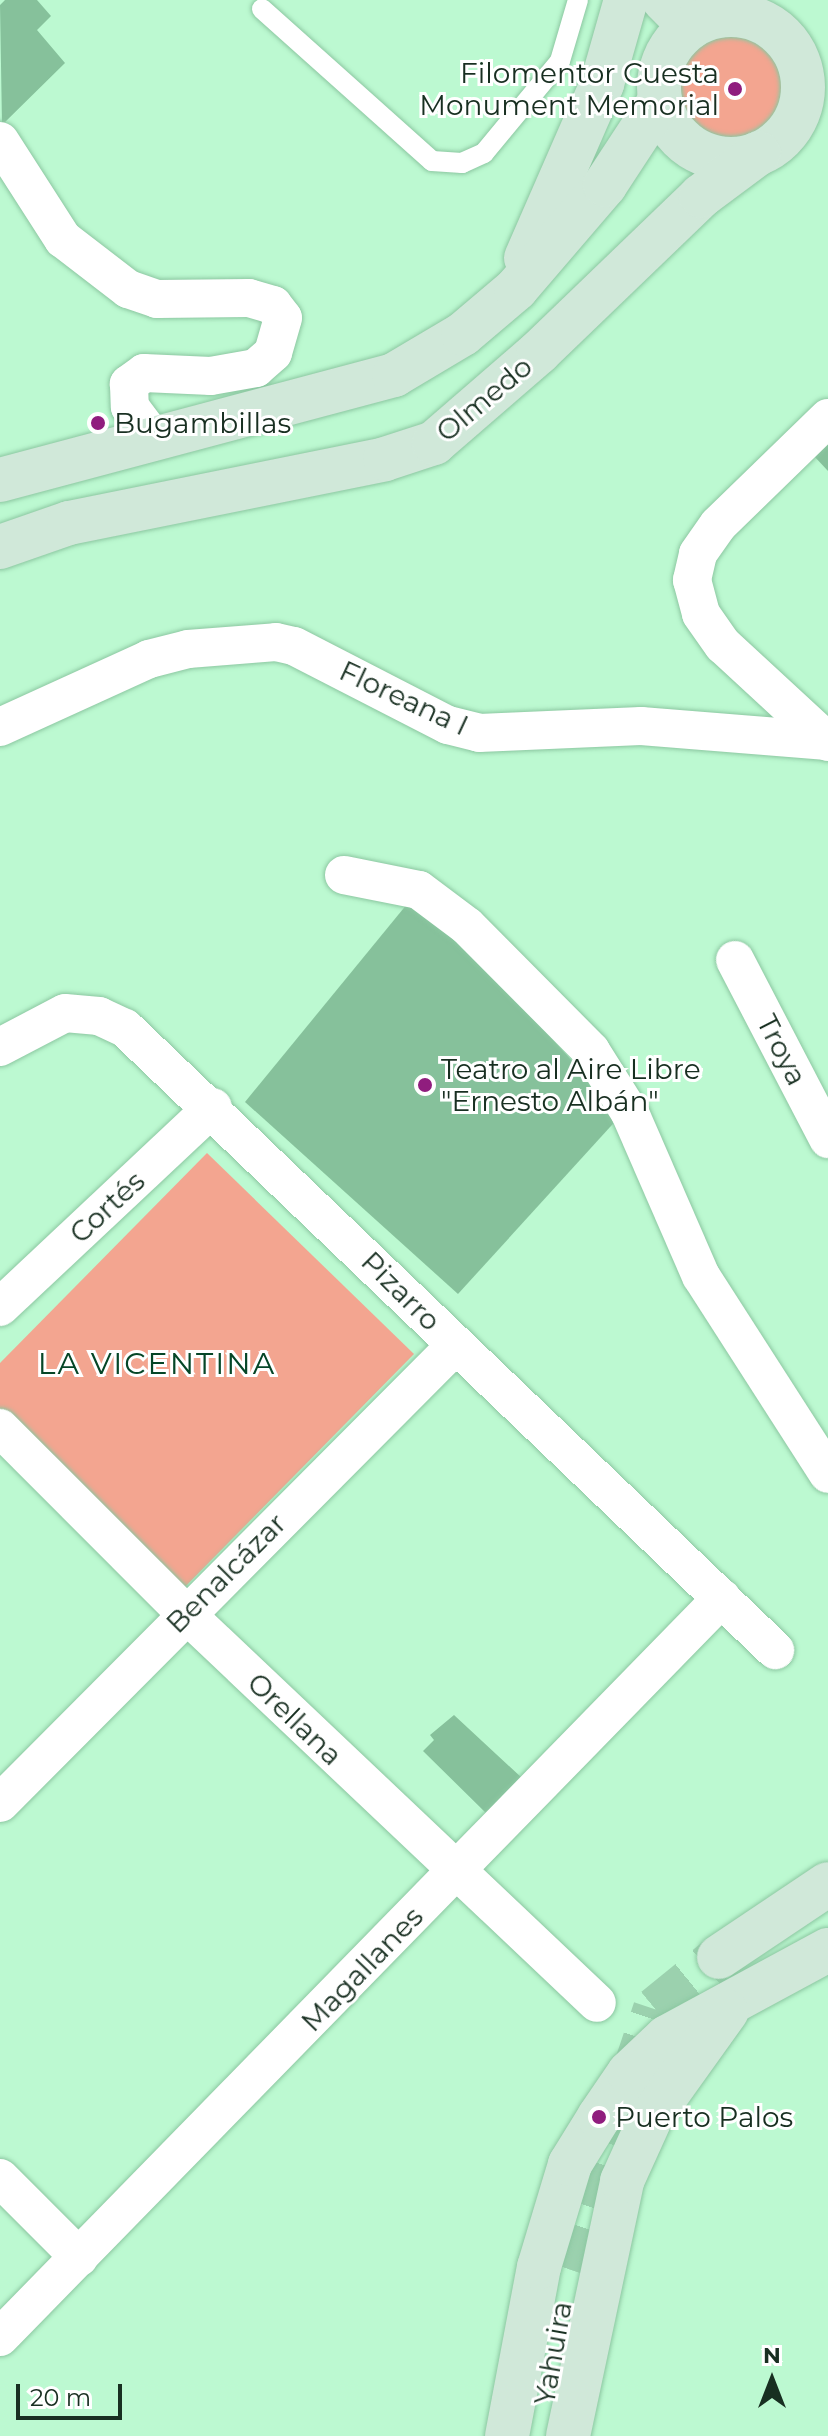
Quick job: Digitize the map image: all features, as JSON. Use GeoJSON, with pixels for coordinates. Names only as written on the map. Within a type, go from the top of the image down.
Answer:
{"type":"FeatureCollection","features":[{"type":"Feature","properties":{"kind":"main road"},"geometry":{"type":"LineString","coordinates":[[516,289],[533,238],[602,84],[626,0]]}},
{"type":"Feature","properties":{"kind":"main road"},"geometry":{"type":"LineString","coordinates":[[0,480],[152,436],[394,375],[463,334],[516,289],[605,185],[659,91],[669,50],[691,12],[746,17],[775,30],[800,69],[815,104],[787,132],[759,153],[717,158],[697,151],[667,121],[659,91],[641,0]]}},
{"type":"Feature","properties":{"kind":"main road","name":"Olmedo"},"geometry":{"type":"LineString","coordinates":[[0,547],[69,523],[385,459],[434,443],[539,352],[701,196],[759,153]]}},
{"type":"Feature","properties":{"kind":"main road"},"geometry":{"type":"LineString","coordinates":[[719,1957],[828,1884]]}},
{"type":"Feature","properties":{"kind":"main road"},"geometry":{"type":"LineString","coordinates":[[507,2436],[539,2267],[570,2164],[629,2073],[667,2037],[828,1950]]}},
{"type":"Feature","properties":{"kind":"main road"},"geometry":{"type":"LineString","coordinates":[[568,2436],[622,2181],[651,2117],[715,2022],[747,1992]]}},
{"type":"Feature","properties":{"kind":"main road","name":"Yahuira"},"geometry":{"type":"LineString","coordinates":[[537,2436],[568,2269]]}},
{"type":"Feature","properties":{"kind":"street"},"geometry":{"type":"LineString","coordinates":[[0,141],[63,239],[128,289],[157,299],[249,298],[273,305],[283,318],[273,353],[256,368],[211,376],[144,373],[129,384],[130,407],[152,436]]}},
{"type":"Feature","properties":{"kind":"street"},"geometry":{"type":"LineString","coordinates":[[828,418],[718,525],[698,554],[692,580],[701,614],[723,645],[828,742]]}},
{"type":"Feature","properties":{"kind":"street","name":"Floreana I"},"geometry":{"type":"LineString","coordinates":[[0,727],[149,659],[188,649],[276,642],[294,646],[448,725],[479,733],[641,726],[828,742]]}},
{"type":"Feature","properties":{"kind":"street"},"geometry":{"type":"LineString","coordinates":[[344,875],[419,890],[467,926],[591,1051],[630,1113],[701,1276],[828,1474]]}},
{"type":"Feature","properties":{"kind":"street","name":"Troya"},"geometry":{"type":"LineString","coordinates":[[735,960],[828,1139]]}},
{"type":"Feature","properties":{"kind":"street","name":"Pizarro"},"geometry":{"type":"LineString","coordinates":[[0,1047],[53,1016],[99,1016],[125,1028],[213,1107],[775,1650]]}},
{"type":"Feature","properties":{"kind":"street","name":"Cortés"},"geometry":{"type":"LineString","coordinates":[[0,1307],[213,1107]]}},
{"type":"Feature","properties":{"kind":"street","name":"Benalcázar"},"geometry":{"type":"LineString","coordinates":[[0,1803],[185,1613],[456,1345]]}},
{"type":"Feature","properties":{"kind":"street","name":"Orellana"},"geometry":{"type":"LineString","coordinates":[[0,1428],[185,1613],[456,1873],[597,2003]]}},
{"type":"Feature","properties":{"kind":"street","name":"Magallanes"},"geometry":{"type":"LineString","coordinates":[[0,2337],[722,1598]]}},
{"type":"Feature","properties":{"kind":"street"},"geometry":{"type":"LineString","coordinates":[[0,2178],[79,2257]]}},
{"type":"Feature","properties":{"kind":"lane"},"geometry":{"type":"LineString","coordinates":[[262,9],[432,161],[462,163],[484,153],[560,61],[578,0]]}},
{"type":"Feature","properties":{"kind":"shaded area"},"geometry":{"type":"Polygon","coordinates":[[[733,24],[757,29],[777,42],[790,62],[795,86],[790,110],[777,130],[757,143],[733,148],[709,143],[689,130],[676,110],[671,86],[676,62],[689,42],[709,29],[733,24]]]}},
{"type":"Feature","properties":{"kind":"shaded area"},"geometry":{"type":"Polygon","coordinates":[[[207,1153],[414,1354],[182,1590],[0,1413],[0,1363],[207,1153]]]}},
{"type":"Feature","properties":{"kind":"building"},"geometry":{"type":"Polygon","coordinates":[[[5,0],[37,0],[51,16],[37,30],[65,63],[2,125],[0,5],[5,0]]]}},
{"type":"Feature","properties":{"kind":"building"},"geometry":{"type":"Polygon","coordinates":[[[828,441],[828,471],[813,455],[828,441]]]}},
{"type":"Feature","properties":{"kind":"building","name":"Teatro al Aire Libre \"Ernesto Albán\""},"geometry":{"type":"Polygon","coordinates":[[[412,898],[460,937],[621,1115],[458,1294],[245,1102],[412,898]]]}},
{"type":"Feature","properties":{"kind":"building"},"geometry":{"type":"Polygon","coordinates":[[[454,1715],[522,1778],[487,1814],[423,1751],[434,1740],[430,1735],[454,1715]]]}},
{"type":"Feature","properties":{"kind":"tunnel"},"geometry":{"type":"LineString","coordinates":[[568,2269],[655,2009],[719,1957]]}},
{"type":"Feature","properties":{"kind":"place","name":"Filomentor Cuesta Monument Memorial"},"geometry":{"type":"Point","coordinates":[735,89]}},
{"type":"Feature","properties":{"kind":"place","name":"Bugambillas"},"geometry":{"type":"Point","coordinates":[98,423]}},
{"type":"Feature","properties":{"kind":"place","name":"Teatro al Aire Libre \"Ernesto Albán\""},"geometry":{"type":"Point","coordinates":[425,1085]}},
{"type":"Feature","properties":{"kind":"place","name":"Puerto Palos"},"geometry":{"type":"Point","coordinates":[599,2117]}},
{"type":"Feature","properties":{"kind":"district","name":"LA VICENTINA"},"geometry":{"type":"Point","coordinates":[157,1364]}}]}
